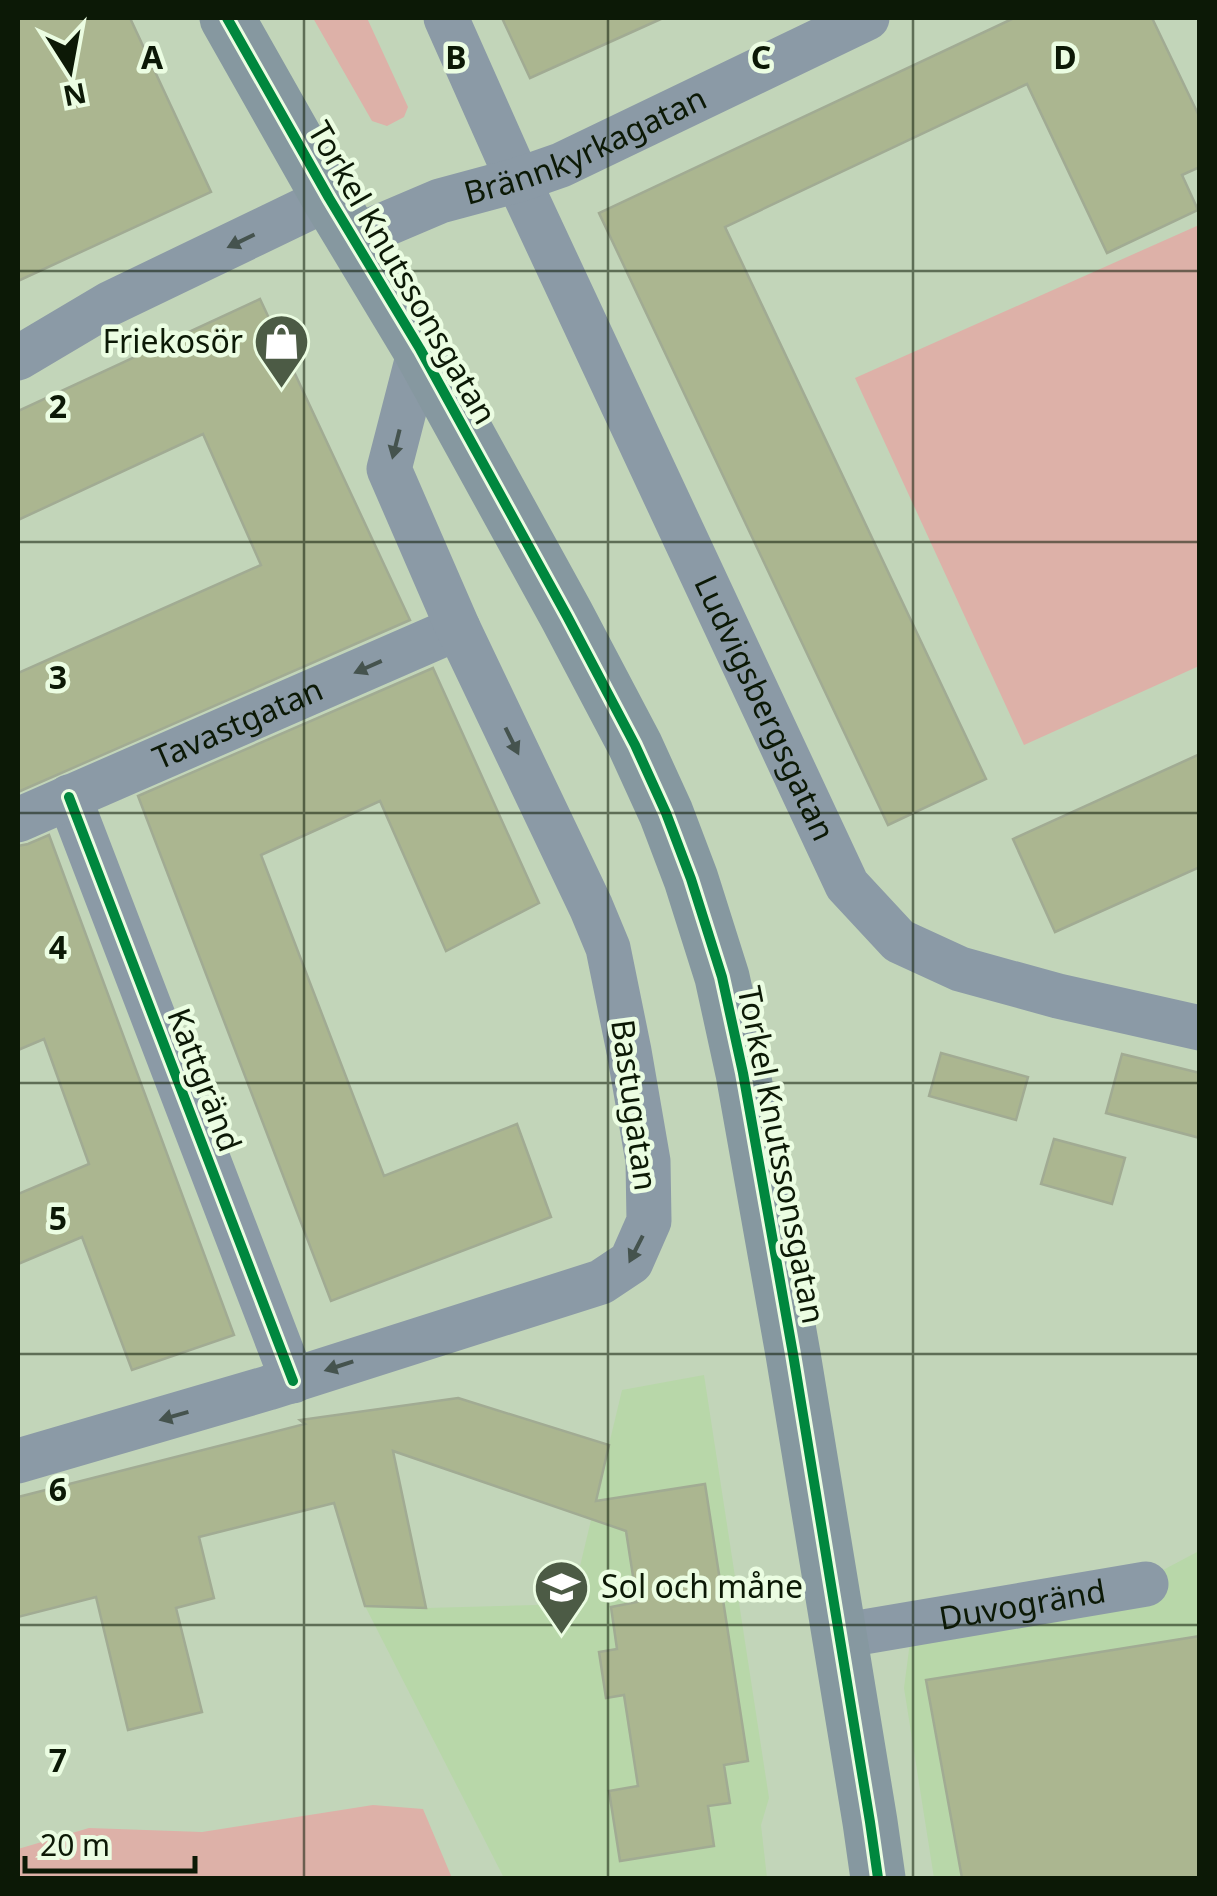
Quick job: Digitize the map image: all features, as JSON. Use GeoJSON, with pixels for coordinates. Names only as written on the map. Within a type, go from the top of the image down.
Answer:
{"type":"FeatureCollection","features":[{"type":"Feature","properties":{"kind":"street","name":"Torkel Knutssonsgatan"},"geometry":{"type":"LineString","coordinates":[[226,18],[420,349],[635,745],[691,880],[722,977],[743,1073],[794,1354],[878,1878]]}},
{"type":"Feature","properties":{"kind":"street","name":"Ludvigsbergsgatan"},"geometry":{"type":"LineString","coordinates":[[446,18],[847,885],[899,941],[960,969],[1200,1028]]}},
{"type":"Feature","properties":{"kind":"street","name":"Brännkyrkagatan"},"geometry":{"type":"LineString","coordinates":[[18,358],[108,304],[341,218],[440,200],[518,180],[561,164],[867,18]]}},
{"type":"Feature","properties":{"kind":"street","name":"Bastugatan"},"geometry":{"type":"LineString","coordinates":[[18,1462],[602,1282],[631,1262],[650,1221],[648,1161],[608,948],[458,628],[389,469],[420,349]]}},
{"type":"Feature","properties":{"kind":"street","name":"Tavastgatan"},"geometry":{"type":"LineString","coordinates":[[18,820],[458,628]]}},
{"type":"Feature","properties":{"kind":"street","name":"Kattgränd"},"geometry":{"type":"LineString","coordinates":[[68,797],[293,1380]]}},
{"type":"Feature","properties":{"kind":"street","name":"Duvogränd"},"geometry":{"type":"LineString","coordinates":[[840,1636],[1146,1584]]}},
{"type":"Feature","properties":{"kind":"shaded area"},"geometry":{"type":"Polygon","coordinates":[[[313,18],[367,18],[408,107],[404,117],[387,126],[372,121],[313,18]]]}},
{"type":"Feature","properties":{"kind":"shaded area"},"geometry":{"type":"Polygon","coordinates":[[[1199,225],[1199,666],[1024,745],[855,378],[1199,225]]]}},
{"type":"Feature","properties":{"kind":"shaded area","name":"Sol och måne"},"geometry":{"type":"Polygon","coordinates":[[[704,1375],[769,1798],[761,1825],[767,1878],[504,1878],[365,1606],[571,1604],[622,1390],[704,1375]]]}},
{"type":"Feature","properties":{"kind":"shaded area"},"geometry":{"type":"Polygon","coordinates":[[[1199,1551],[1199,1878],[934,1878],[904,1688],[913,1619],[1146,1579],[1199,1551]]]}},
{"type":"Feature","properties":{"kind":"shaded area"},"geometry":{"type":"Polygon","coordinates":[[[373,1805],[423,1809],[452,1878],[18,1878],[18,1849],[89,1828],[202,1832],[373,1805]]]}},
{"type":"Feature","properties":{"kind":"building"},"geometry":{"type":"Polygon","coordinates":[[[18,18],[130,18],[211,192],[18,281],[18,18]]]}},
{"type":"Feature","properties":{"kind":"building"},"geometry":{"type":"Polygon","coordinates":[[[502,18],[663,18],[530,78],[502,18]]]}},
{"type":"Feature","properties":{"kind":"building"},"geometry":{"type":"Polygon","coordinates":[[[1014,18],[1152,18],[1200,118],[1200,167],[1182,175],[1198,210],[1107,253],[1027,84],[725,227],[986,779],[888,825],[599,213],[1014,18]]]}},
{"type":"Feature","properties":{"kind":"building"},"geometry":{"type":"Polygon","coordinates":[[[260,299],[410,620],[18,792],[18,673],[261,565],[203,434],[18,520],[18,411],[260,299]]]}},
{"type":"Feature","properties":{"kind":"building"},"geometry":{"type":"Polygon","coordinates":[[[433,668],[539,903],[446,951],[380,801],[261,855],[384,1176],[517,1124],[551,1217],[331,1301],[138,796],[433,668]]]}},
{"type":"Feature","properties":{"kind":"building"},"geometry":{"type":"Polygon","coordinates":[[[1200,754],[1200,867],[1055,932],[1013,839],[1200,754]]]}},
{"type":"Feature","properties":{"kind":"building"},"geometry":{"type":"Polygon","coordinates":[[[49,835],[234,1335],[132,1370],[82,1237],[18,1264],[18,1194],[89,1164],[44,1039],[18,1050],[18,846],[49,835]]]}},
{"type":"Feature","properties":{"kind":"building"},"geometry":{"type":"Polygon","coordinates":[[[941,1053],[1028,1077],[1016,1120],[929,1096],[941,1053]]]}},
{"type":"Feature","properties":{"kind":"building"},"geometry":{"type":"Polygon","coordinates":[[[1122,1054],[1200,1073],[1200,1138],[1106,1113],[1122,1054]]]}},
{"type":"Feature","properties":{"kind":"building"},"geometry":{"type":"Polygon","coordinates":[[[1054,1139],[1125,1158],[1112,1204],[1041,1184],[1054,1139]]]}},
{"type":"Feature","properties":{"kind":"building"},"geometry":{"type":"Polygon","coordinates":[[[458,1398],[609,1445],[596,1501],[705,1484],[748,1761],[724,1765],[730,1803],[708,1806],[714,1846],[620,1861],[609,1791],[638,1786],[624,1695],[606,1698],[599,1652],[617,1649],[611,1607],[637,1602],[626,1531],[393,1451],[426,1608],[365,1606],[334,1503],[199,1537],[214,1598],[176,1608],[202,1712],[128,1730],[96,1597],[18,1617],[18,1497],[305,1424],[300,1420],[458,1398]]]}},
{"type":"Feature","properties":{"kind":"building"},"geometry":{"type":"Polygon","coordinates":[[[1200,1636],[1200,1878],[962,1878],[926,1680],[1200,1636]]]}},
{"type":"Feature","properties":{"kind":"cycle path"},"geometry":{"type":"LineString","coordinates":[[227,18],[420,349],[567,616],[635,745],[691,879],[722,977],[743,1073],[878,1878]]}},
{"type":"Feature","properties":{"kind":"cycle path"},"geometry":{"type":"LineString","coordinates":[[69,797],[293,1381]]}},
{"type":"Feature","properties":{"kind":"place","name":"Friekosör"},"geometry":{"type":"Point","coordinates":[282,391]}},
{"type":"Feature","properties":{"kind":"place","name":"Sol och måne"},"geometry":{"type":"Point","coordinates":[562,1636]}}]}
